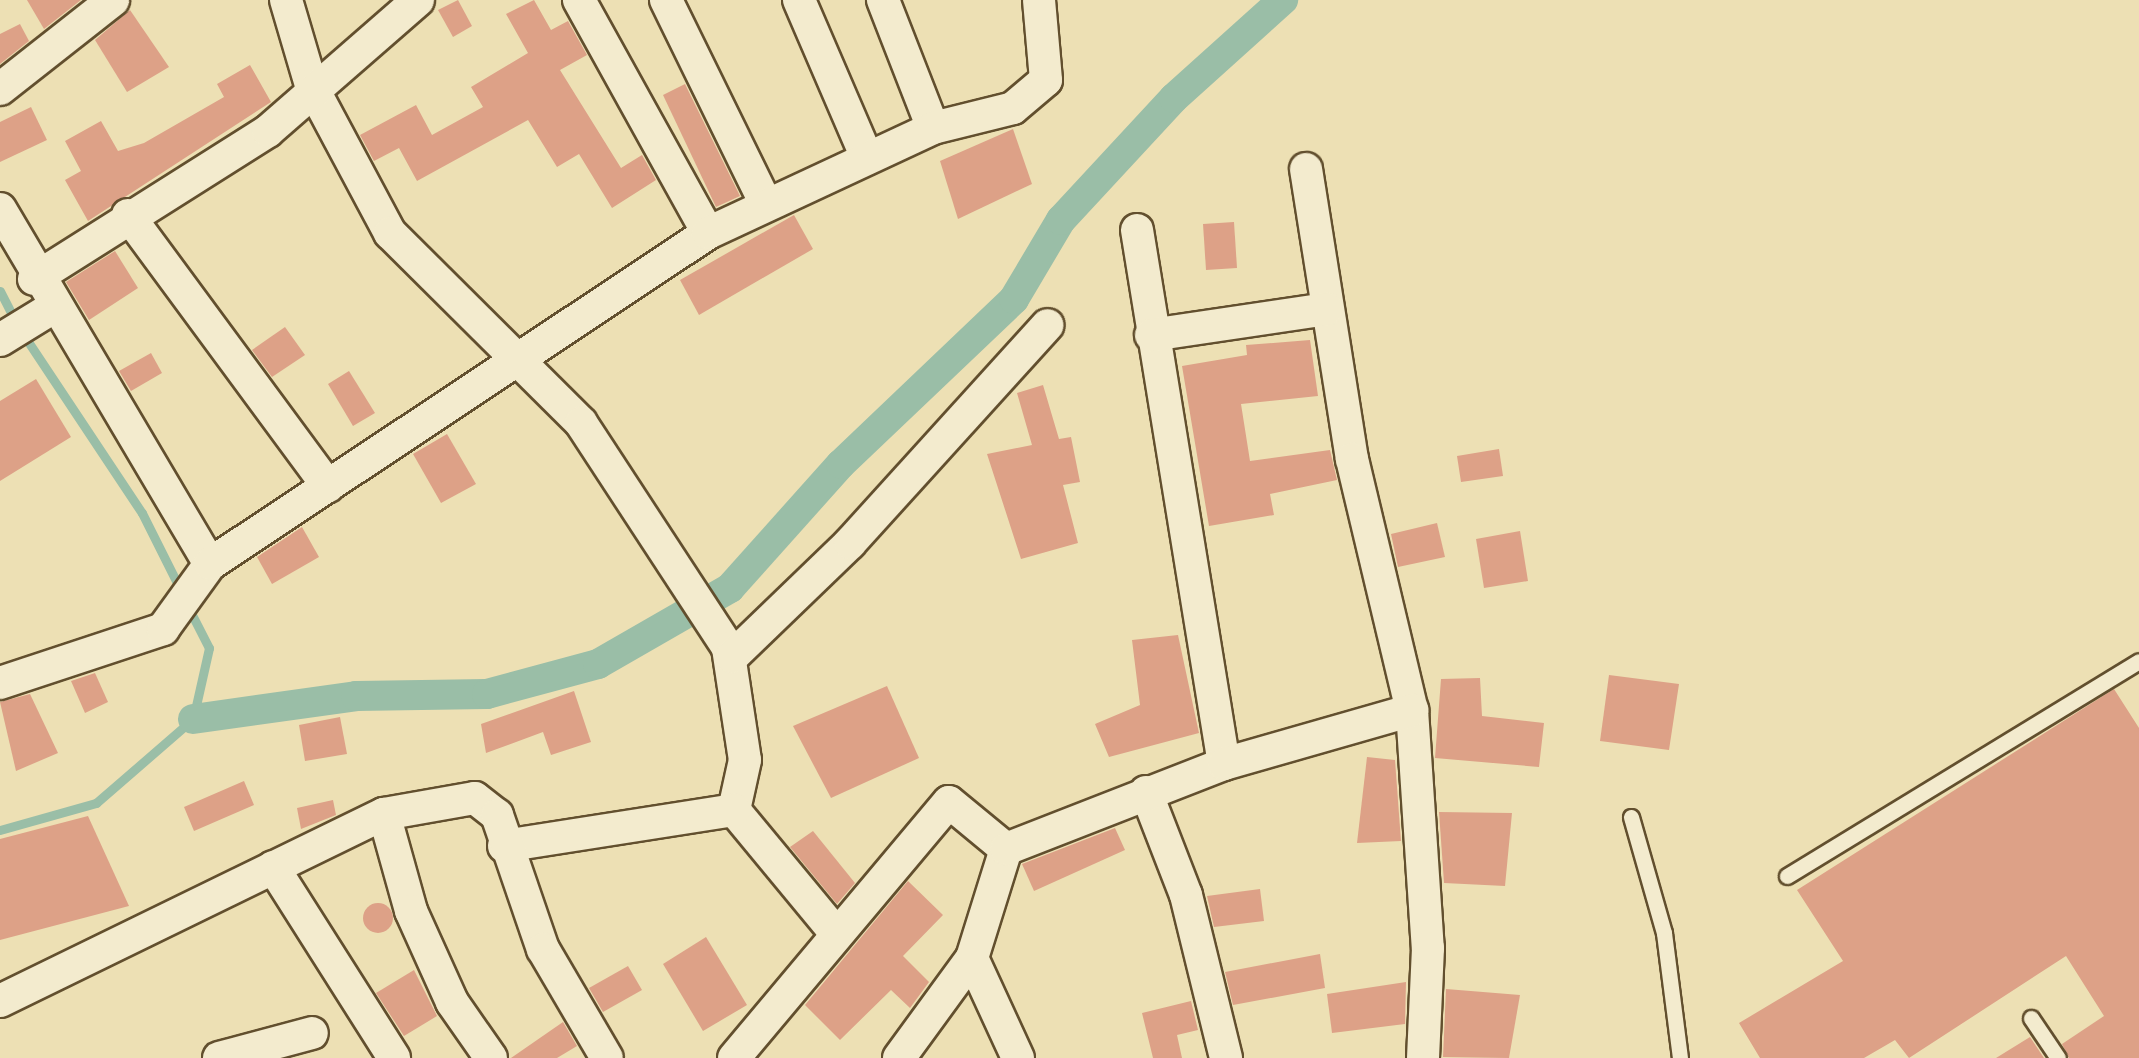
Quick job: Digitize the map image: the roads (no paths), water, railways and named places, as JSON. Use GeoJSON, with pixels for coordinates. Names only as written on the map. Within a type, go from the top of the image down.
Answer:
{"type":"FeatureCollection","features":[{"type":"Feature","properties":{"kind":"street"},"geometry":{"type":"LineString","coordinates":[[0,90],[113,0]]}},
{"type":"Feature","properties":{"kind":"street"},"geometry":{"type":"LineString","coordinates":[[286,0],[289,37],[390,233],[524,358],[582,423],[730,652],[745,760],[734,810]]}},
{"type":"Feature","properties":{"kind":"street"},"geometry":{"type":"LineString","coordinates":[[34,279],[128,215],[268,131],[311,85],[418,0]]}},
{"type":"Feature","properties":{"kind":"street"},"geometry":{"type":"LineString","coordinates":[[579,0],[708,233]]}},
{"type":"Feature","properties":{"kind":"street"},"geometry":{"type":"LineString","coordinates":[[666,0],[766,204]]}},
{"type":"Feature","properties":{"kind":"street"},"geometry":{"type":"LineString","coordinates":[[798,0],[867,158]]}},
{"type":"Feature","properties":{"kind":"street"},"geometry":{"type":"LineString","coordinates":[[883,0],[933,128]]}},
{"type":"Feature","properties":{"kind":"street"},"geometry":{"type":"LineString","coordinates":[[0,683],[163,629],[210,564],[708,233],[933,128],[1013,108],[1046,80],[1038,0]]}},
{"type":"Feature","properties":{"kind":"street"},"geometry":{"type":"LineString","coordinates":[[1306,169],[1352,459],[1412,710],[1428,948],[1423,1058]]}},
{"type":"Feature","properties":{"kind":"street"},"geometry":{"type":"LineString","coordinates":[[0,209],[34,279],[210,564]]}},
{"type":"Feature","properties":{"kind":"street"},"geometry":{"type":"LineString","coordinates":[[128,215],[328,486]]}},
{"type":"Feature","properties":{"kind":"street"},"geometry":{"type":"LineString","coordinates":[[1137,230],[1150,335],[1224,764]]}},
{"type":"Feature","properties":{"kind":"street"},"geometry":{"type":"LineString","coordinates":[[0,340],[52,308]]}},
{"type":"Feature","properties":{"kind":"street"},"geometry":{"type":"LineString","coordinates":[[1150,335],[1327,308]]}},
{"type":"Feature","properties":{"kind":"street"},"geometry":{"type":"LineString","coordinates":[[730,652],[850,543],[1048,325]]}},
{"type":"Feature","properties":{"kind":"street"},"geometry":{"type":"LineString","coordinates":[[1006,849],[1224,764],[1412,710]]}},
{"type":"Feature","properties":{"kind":"street"},"geometry":{"type":"LineString","coordinates":[[1146,792],[1186,895],[1226,1058]]}},
{"type":"Feature","properties":{"kind":"street"},"geometry":{"type":"LineString","coordinates":[[0,1001],[384,814],[475,798],[496,815],[543,949],[607,1058]]}},
{"type":"Feature","properties":{"kind":"street"},"geometry":{"type":"LineString","coordinates":[[734,1058],[834,932],[949,802],[1006,849]]}},
{"type":"Feature","properties":{"kind":"street"},"geometry":{"type":"LineString","coordinates":[[504,846],[734,810]]}},
{"type":"Feature","properties":{"kind":"street"},"geometry":{"type":"LineString","coordinates":[[734,810],[834,932]]}},
{"type":"Feature","properties":{"kind":"street"},"geometry":{"type":"LineString","coordinates":[[384,814],[411,911],[452,1002],[491,1058]]}},
{"type":"Feature","properties":{"kind":"street"},"geometry":{"type":"LineString","coordinates":[[899,1058],[972,958],[1006,849]]}},
{"type":"Feature","properties":{"kind":"street"},"geometry":{"type":"LineString","coordinates":[[274,867],[394,1058]]}},
{"type":"Feature","properties":{"kind":"street"},"geometry":{"type":"LineString","coordinates":[[972,958],[1018,1058]]}},
{"type":"Feature","properties":{"kind":"street"},"geometry":{"type":"LineString","coordinates":[[219,1058],[312,1033]]}},
{"type":"Feature","properties":{"kind":"lane"},"geometry":{"type":"LineString","coordinates":[[1788,876],[2139,661]]}},
{"type":"Feature","properties":{"kind":"lane"},"geometry":{"type":"LineString","coordinates":[[1631,817],[1664,933],[1680,1058]]}},
{"type":"Feature","properties":{"kind":"lane"},"geometry":{"type":"LineString","coordinates":[[2031,1018],[2058,1058]]}},
{"type":"Feature","properties":{"kind":"waterway"},"geometry":{"type":"LineString","coordinates":[[193,719],[356,696],[487,694],[598,664],[730,588],[841,464],[1014,299],[1061,220],[1174,98],[1283,0]]}},
{"type":"Feature","properties":{"kind":"waterway"},"geometry":{"type":"LineString","coordinates":[[0,291],[15,320]]}},
{"type":"Feature","properties":{"kind":"waterway"},"geometry":{"type":"LineString","coordinates":[[23,334],[142,513],[182,593]]}},
{"type":"Feature","properties":{"kind":"waterway"},"geometry":{"type":"LineString","coordinates":[[0,830],[96,803],[193,719],[209,648],[188,607]]}}]}
